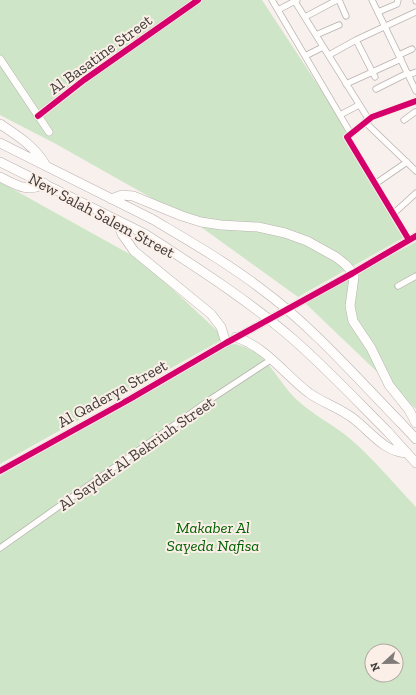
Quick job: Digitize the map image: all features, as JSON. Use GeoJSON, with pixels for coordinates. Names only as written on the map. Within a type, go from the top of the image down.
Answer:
{"type":"FeatureCollection","features":[{"type":"Feature","properties":{"kind":"highway"},"geometry":{"type":"LineString","coordinates":[[0,124],[31,146],[46,166]]}},
{"type":"Feature","properties":{"kind":"highway","name":"New Salah Salem Street"},"geometry":{"type":"LineString","coordinates":[[0,142],[152,220],[204,250],[261,289],[320,340],[416,439]]}},
{"type":"Feature","properties":{"kind":"highway","name":"New Salah Salem Street"},"geometry":{"type":"LineString","coordinates":[[0,162],[145,234],[232,291],[312,356],[388,432],[416,463]]}},
{"type":"Feature","properties":{"kind":"highway"},"geometry":{"type":"LineString","coordinates":[[0,177],[27,188],[34,188],[44,183]]}},
{"type":"Feature","properties":{"kind":"highway"},"geometry":{"type":"LineString","coordinates":[[111,199],[122,195],[133,196],[201,222],[221,225],[258,227],[285,233],[307,241],[345,264],[353,273],[354,282],[350,306],[351,316],[371,348],[386,380],[409,410],[416,423]]}},
{"type":"Feature","properties":{"kind":"highway"},"geometry":{"type":"LineString","coordinates":[[116,220],[122,234],[134,251],[186,291],[211,314],[221,327],[226,343]]}},
{"type":"Feature","properties":{"kind":"highway"},"geometry":{"type":"LineString","coordinates":[[236,337],[255,346],[272,359],[303,388],[317,398],[347,414],[383,444],[392,450],[407,453]]}},
{"type":"Feature","properties":{"kind":"street","name":"Al Basatine Street"},"geometry":{"type":"LineString","coordinates":[[38,116],[84,80],[198,0]]}},
{"type":"Feature","properties":{"kind":"street"},"geometry":{"type":"LineString","coordinates":[[272,0],[340,114],[349,136],[375,184],[409,240]]}},
{"type":"Feature","properties":{"kind":"street"},"geometry":{"type":"LineString","coordinates":[[278,10],[296,0],[323,47],[360,105],[367,121],[407,162],[415,168]]}},
{"type":"Feature","properties":{"kind":"street"},"geometry":{"type":"LineString","coordinates":[[305,17],[338,0],[346,16]]}},
{"type":"Feature","properties":{"kind":"street"},"geometry":{"type":"LineString","coordinates":[[372,0],[416,91]]}},
{"type":"Feature","properties":{"kind":"street"},"geometry":{"type":"LineString","coordinates":[[378,12],[396,5],[398,0]]}},
{"type":"Feature","properties":{"kind":"street"},"geometry":{"type":"LineString","coordinates":[[329,55],[356,40],[416,12]]}},
{"type":"Feature","properties":{"kind":"street"},"geometry":{"type":"LineString","coordinates":[[316,35],[339,25]]}},
{"type":"Feature","properties":{"kind":"street"},"geometry":{"type":"LineString","coordinates":[[356,40],[374,74]]}},
{"type":"Feature","properties":{"kind":"street"},"geometry":{"type":"LineString","coordinates":[[305,56],[323,47]]}},
{"type":"Feature","properties":{"kind":"street"},"geometry":{"type":"LineString","coordinates":[[346,84],[374,74],[412,50]]}},
{"type":"Feature","properties":{"kind":"street"},"geometry":{"type":"LineString","coordinates":[[0,59],[49,132]]}},
{"type":"Feature","properties":{"kind":"street"},"geometry":{"type":"LineString","coordinates":[[376,89],[408,74],[416,72]]}},
{"type":"Feature","properties":{"kind":"street"},"geometry":{"type":"LineString","coordinates":[[349,136],[372,117],[416,101]]}},
{"type":"Feature","properties":{"kind":"street"},"geometry":{"type":"LineString","coordinates":[[404,120],[416,113],[409,103]]}},
{"type":"Feature","properties":{"kind":"street"},"geometry":{"type":"LineString","coordinates":[[340,114],[360,105]]}},
{"type":"Feature","properties":{"kind":"street"},"geometry":{"type":"LineString","coordinates":[[375,184],[407,162]]}},
{"type":"Feature","properties":{"kind":"street"},"geometry":{"type":"LineString","coordinates":[[393,214],[416,192]]}},
{"type":"Feature","properties":{"kind":"street","name":"Al Qaderya Street"},"geometry":{"type":"LineString","coordinates":[[0,471],[130,399],[236,337],[353,273],[416,236]]}},
{"type":"Feature","properties":{"kind":"street"},"geometry":{"type":"LineString","coordinates":[[398,286],[416,276]]}},
{"type":"Feature","properties":{"kind":"street","name":"Al Saydat Al Bekriuh Street"},"geometry":{"type":"LineString","coordinates":[[0,548],[211,399],[272,359]]}},
{"type":"Feature","properties":{"kind":"green space"},"geometry":{"type":"Polygon","coordinates":[[[0,0],[262,0],[331,105],[403,238],[298,297],[194,222],[56,144],[0,115],[0,0]]]}},
{"type":"Feature","properties":{"kind":"green space"},"geometry":{"type":"Polygon","coordinates":[[[0,182],[135,257],[153,271],[225,338],[0,464],[0,182]]]}},
{"type":"Feature","properties":{"kind":"green space"},"geometry":{"type":"Polygon","coordinates":[[[416,242],[416,409],[304,302],[416,242]]]}},
{"type":"Feature","properties":{"kind":"green space","name":"Makaber Al Sayeda Nafisa"},"geometry":{"type":"Polygon","coordinates":[[[235,344],[256,353],[270,367],[297,400],[342,432],[357,445],[375,462],[416,507],[416,695],[0,695],[0,476],[224,346],[235,344]]]}},
{"type":"Feature","properties":{"kind":"cycle path"},"geometry":{"type":"LineString","coordinates":[[38,116],[84,80],[198,0]]}},
{"type":"Feature","properties":{"kind":"cycle path"},"geometry":{"type":"LineString","coordinates":[[409,240],[347,137],[372,117],[416,101]]}},
{"type":"Feature","properties":{"kind":"cycle path"},"geometry":{"type":"LineString","coordinates":[[0,471],[130,399],[416,236]]}}]}
